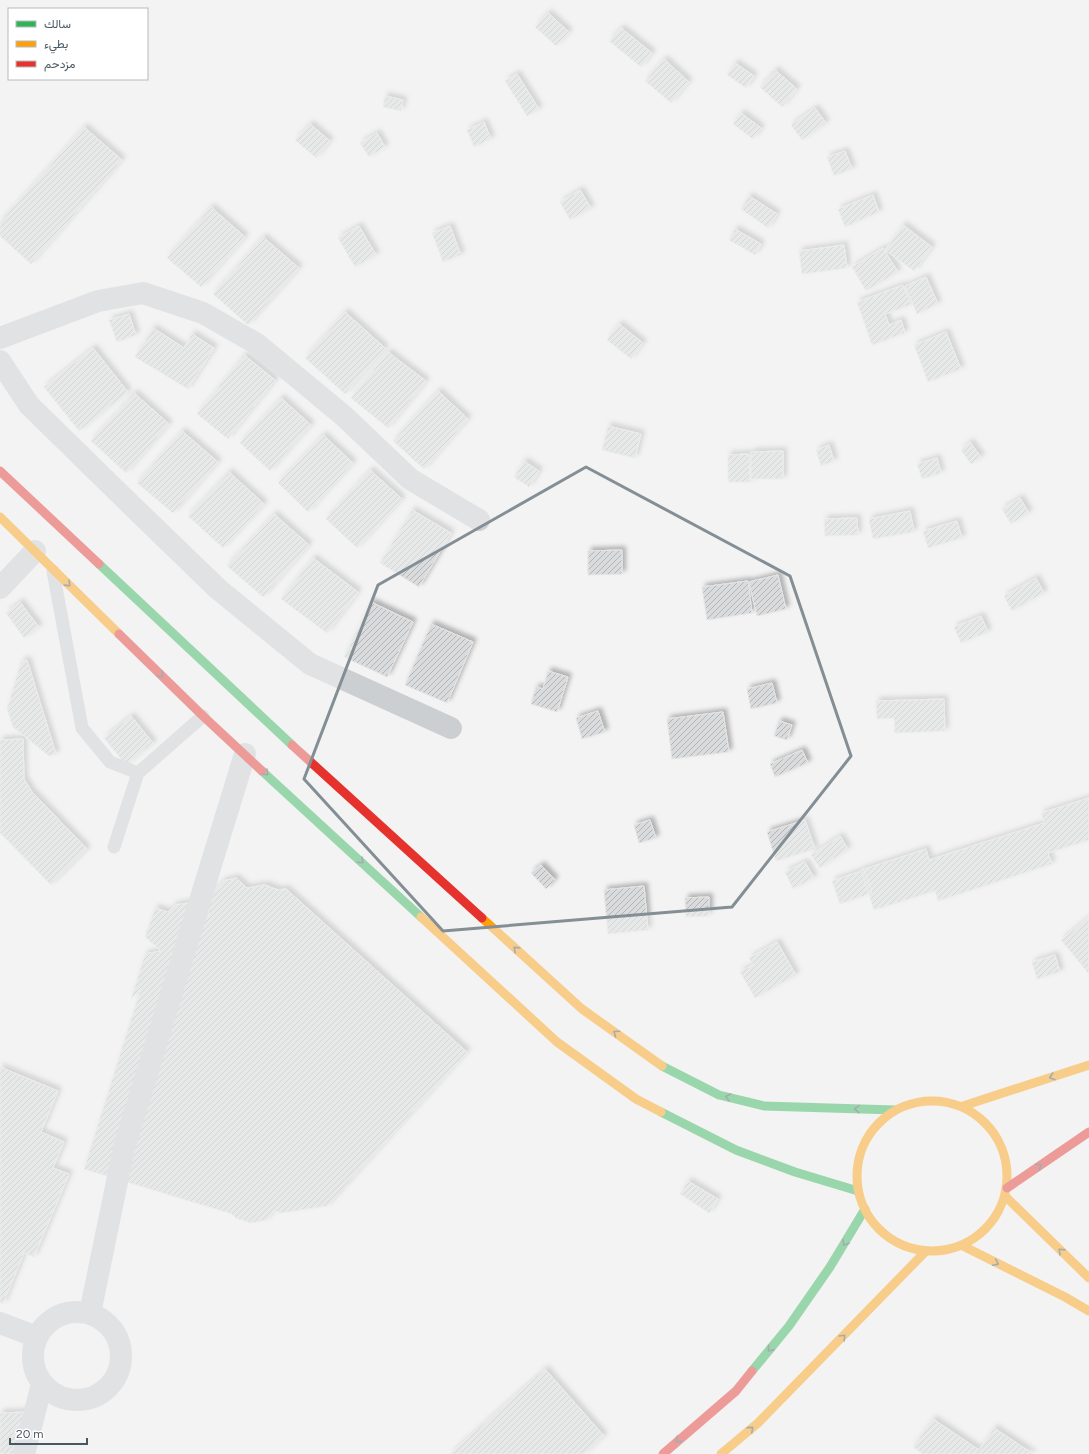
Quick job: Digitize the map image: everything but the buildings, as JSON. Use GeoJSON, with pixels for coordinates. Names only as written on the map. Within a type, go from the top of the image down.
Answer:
{"type":"FeatureCollection","features":[{"type":"Feature","properties":{"kind":"main road"},"geometry":{"type":"LineString","coordinates":[[0,471],[227,685],[594,1018],[664,1067],[719,1095],[764,1106],[896,1110]]}},
{"type":"Feature","properties":{"kind":"main road"},"geometry":{"type":"LineString","coordinates":[[0,517],[203,716],[557,1042],[636,1099],[736,1150],[795,1172],[858,1191]]}},
{"type":"Feature","properties":{"kind":"main road"},"geometry":{"type":"LineString","coordinates":[[963,1106],[1089,1065]]}},
{"type":"Feature","properties":{"kind":"main road"},"geometry":{"type":"LineString","coordinates":[[941,1100],[963,1106],[980,1117],[994,1131],[1004,1149],[1008,1169],[1006,1192],[998,1212],[988,1226],[976,1237],[961,1245],[944,1250],[926,1251],[907,1247],[890,1238],[875,1225],[864,1209],[858,1191],[857,1167],[863,1144],[877,1124],[896,1110],[918,1102],[941,1100]]}},
{"type":"Feature","properties":{"kind":"main road"},"geometry":{"type":"LineString","coordinates":[[1006,1192],[1089,1132]]}},
{"type":"Feature","properties":{"kind":"main road"},"geometry":{"type":"LineString","coordinates":[[1006,1192],[1089,1278]]}},
{"type":"Feature","properties":{"kind":"main road"},"geometry":{"type":"LineString","coordinates":[[663,1454],[736,1391],[789,1326],[830,1267],[864,1209]]}},
{"type":"Feature","properties":{"kind":"main road"},"geometry":{"type":"LineString","coordinates":[[961,1245],[1065,1297],[1089,1311]]}},
{"type":"Feature","properties":{"kind":"main road"},"geometry":{"type":"LineString","coordinates":[[721,1454],[758,1423],[926,1251]]}},
{"type":"Feature","properties":{"kind":"street"},"geometry":{"type":"LineString","coordinates":[[0,338],[98,301],[143,293],[203,313],[258,344],[345,417],[410,479],[479,520]]}},
{"type":"Feature","properties":{"kind":"street"},"geometry":{"type":"LineString","coordinates":[[0,361],[29,404],[126,500],[218,589],[310,664],[451,728]]}},
{"type":"Feature","properties":{"kind":"street"},"geometry":{"type":"LineString","coordinates":[[0,588],[35,551]]}},
{"type":"Feature","properties":{"kind":"street"},"geometry":{"type":"LineString","coordinates":[[90,1313],[124,1148],[245,754]]}},
{"type":"Feature","properties":{"kind":"street"},"geometry":{"type":"LineString","coordinates":[[77,1311],[90,1313],[111,1327],[117,1338],[120,1350],[120,1363],[116,1375],[109,1386],[100,1394],[88,1399],[76,1400],[63,1398],[42,1384],[36,1374],[33,1361],[33,1349],[37,1337],[44,1326],[53,1318],[65,1313],[77,1311]]}},
{"type":"Feature","properties":{"kind":"street"},"geometry":{"type":"LineString","coordinates":[[0,1323],[37,1337]]}},
{"type":"Feature","properties":{"kind":"street"},"geometry":{"type":"LineString","coordinates":[[24,1454],[42,1384]]}},
{"type":"Feature","properties":{"kind":"lane"},"geometry":{"type":"LineString","coordinates":[[52,569],[82,728],[110,762],[138,773]]}},
{"type":"Feature","properties":{"kind":"lane"},"geometry":{"type":"LineString","coordinates":[[114,847],[138,773],[203,716]]}},
{"type":"Feature","properties":{"kind":"highlighted area"},"geometry":{"type":"Polygon","coordinates":[[[586,467],[790,576],[851,756],[732,907],[443,931],[304,779],[378,585],[586,467]]]}},
{"type":"Feature","properties":{"kind":"traffic: fast"},"geometry":{"type":"LineString","coordinates":[[99,564],[292,745]]}},
{"type":"Feature","properties":{"kind":"traffic: fast"},"geometry":{"type":"LineString","coordinates":[[262,771],[421,917]]}},
{"type":"Feature","properties":{"kind":"traffic: fast"},"geometry":{"type":"LineString","coordinates":[[662,1066],[719,1095],[764,1106],[895,1110]]}},
{"type":"Feature","properties":{"kind":"traffic: fast"},"geometry":{"type":"LineString","coordinates":[[661,1112],[736,1150],[795,1172],[858,1191]]}},
{"type":"Feature","properties":{"kind":"traffic: fast"},"geometry":{"type":"LineString","coordinates":[[752,1371],[789,1326],[830,1267],[865,1209]]}},
{"type":"Feature","properties":{"kind":"traffic: slow"},"geometry":{"type":"LineString","coordinates":[[0,517],[119,634]]}},
{"type":"Feature","properties":{"kind":"traffic: slow"},"geometry":{"type":"LineString","coordinates":[[421,917],[557,1042],[636,1099],[661,1112]]}},
{"type":"Feature","properties":{"kind":"traffic: slow"},"geometry":{"type":"LineString","coordinates":[[482,918],[582,1009],[662,1066]]}},
{"type":"Feature","properties":{"kind":"traffic: slow"},"geometry":{"type":"LineString","coordinates":[[963,1106],[1089,1065]]}},
{"type":"Feature","properties":{"kind":"traffic: slow"},"geometry":{"type":"LineString","coordinates":[[939,1101],[954,1104],[974,1113],[990,1128],[995,1134],[1004,1154],[1007,1176],[1004,1198],[995,1218],[980,1234],[974,1239],[954,1248],[939,1251],[925,1251],[910,1248],[890,1239],[869,1218],[858,1191],[857,1169],[860,1154],[869,1134],[890,1113],[917,1102],[939,1101]]}},
{"type":"Feature","properties":{"kind":"traffic: slow"},"geometry":{"type":"LineString","coordinates":[[1005,1196],[1089,1278]]}},
{"type":"Feature","properties":{"kind":"traffic: slow"},"geometry":{"type":"LineString","coordinates":[[961,1245],[1065,1297],[1089,1311]]}},
{"type":"Feature","properties":{"kind":"traffic: slow"},"geometry":{"type":"LineString","coordinates":[[721,1454],[758,1423],[926,1251]]}},
{"type":"Feature","properties":{"kind":"traffic: jam"},"geometry":{"type":"LineString","coordinates":[[0,471],[99,564]]}},
{"type":"Feature","properties":{"kind":"traffic: jam"},"geometry":{"type":"LineString","coordinates":[[119,634],[262,771]]}},
{"type":"Feature","properties":{"kind":"traffic: jam"},"geometry":{"type":"LineString","coordinates":[[292,745],[482,918]]}},
{"type":"Feature","properties":{"kind":"traffic: jam"},"geometry":{"type":"LineString","coordinates":[[1007,1188],[1089,1132]]}},
{"type":"Feature","properties":{"kind":"traffic: jam"},"geometry":{"type":"LineString","coordinates":[[663,1454],[736,1391],[752,1371]]}}]}
